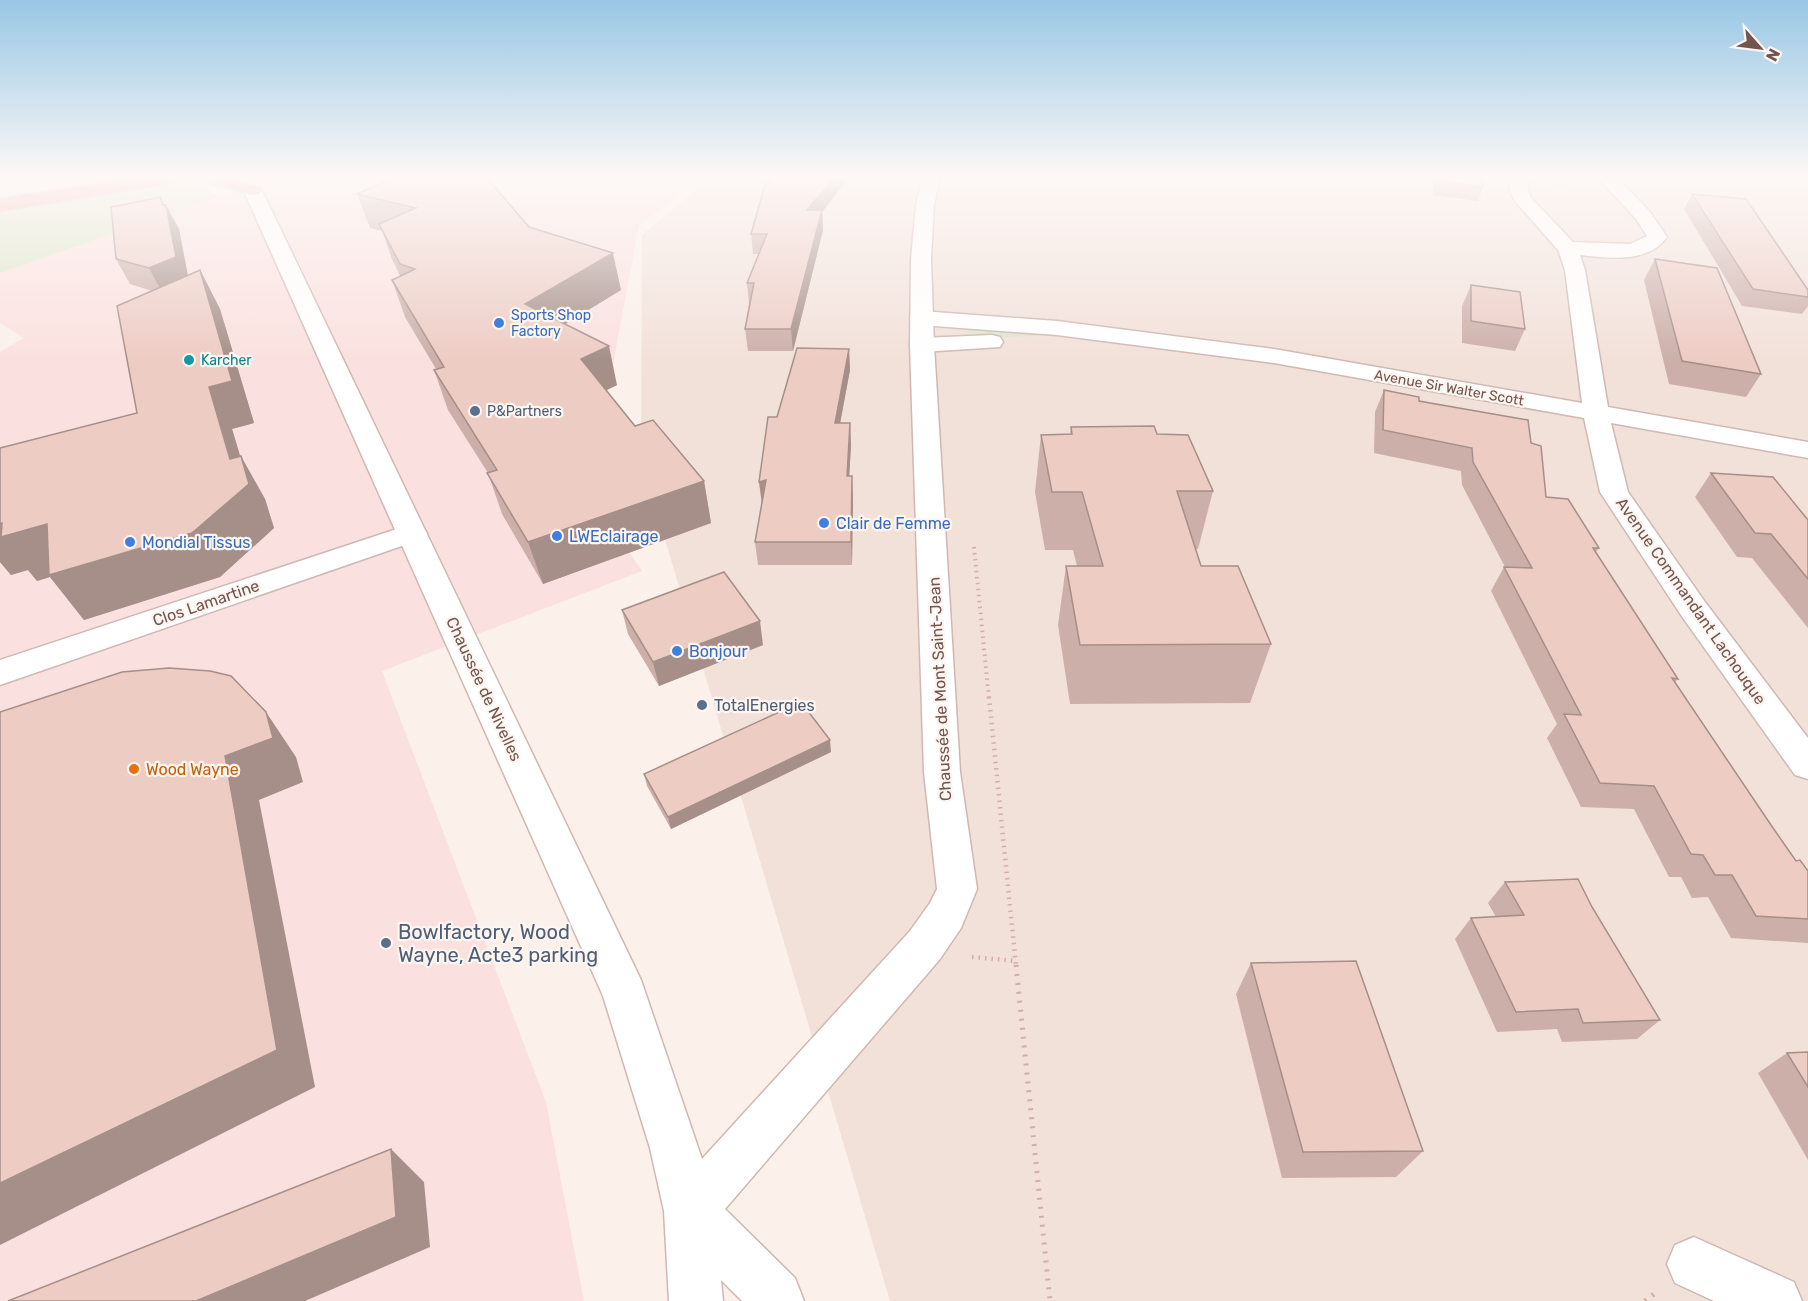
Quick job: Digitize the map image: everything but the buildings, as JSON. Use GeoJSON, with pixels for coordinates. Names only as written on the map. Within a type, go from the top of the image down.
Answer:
{"type":"FeatureCollection","features":[{"type":"Feature","properties":{"kind":"street","name":"Chaussée de Nivelles"},"geometry":{"type":"LineString","coordinates":[[277,239],[324,348],[625,995],[675,1148],[690,1211],[696,1301]]}},
{"type":"Feature","properties":{"kind":"street","name":"Chaussée de Mont Saint-Jean"},"geometry":{"type":"LineString","coordinates":[[690,1211],[925,945],[946,915],[957,889],[942,772],[921,332],[923,239]]}},
{"type":"Feature","properties":{"kind":"street","name":"Avenue Commandant Lachouque"},"geometry":{"type":"LineString","coordinates":[[1558,239],[1567,248],[1576,280],[1596,414],[1614,492],[1694,610],[1808,765]]}},
{"type":"Feature","properties":{"kind":"street"},"geometry":{"type":"LineString","coordinates":[[1567,248],[1630,250],[1653,245],[1656,239]]}},
{"type":"Feature","properties":{"kind":"street","name":"Avenue Sir Walter Scott"},"geometry":{"type":"LineString","coordinates":[[921,332],[1051,340],[1089,333],[1161,340],[1274,356],[1808,450]]}},
{"type":"Feature","properties":{"kind":"street","name":"Clos Lamartine"},"geometry":{"type":"LineString","coordinates":[[0,673],[412,533]]}},
{"type":"Feature","properties":{"kind":"street"},"geometry":{"type":"LineString","coordinates":[[690,1211],[776,1297],[777,1301]]}},
{"type":"Feature","properties":{"kind":"street"},"geometry":{"type":"LineString","coordinates":[[1694,1264],[1775,1301]]}},
{"type":"Feature","properties":{"kind":"path"},"geometry":{"type":"LineString","coordinates":[[974,545],[1050,1301]]}},
{"type":"Feature","properties":{"kind":"shaded area"},"geometry":{"type":"Polygon","coordinates":[[[99,239],[636,239],[589,492],[642,571],[382,671],[546,1102],[584,1301],[0,1301],[0,352],[24,338],[0,323],[0,273],[99,239]]]}},
{"type":"Feature","properties":{"kind":"shaded area"},"geometry":{"type":"Polygon","coordinates":[[[642,239],[1808,239],[1808,1301],[890,1301],[641,458],[642,239]]]}},
{"type":"Feature","properties":{"kind":"green space"},"geometry":{"type":"Polygon","coordinates":[[[0,239],[99,239],[0,273],[0,239]]]}},
{"type":"Feature","properties":{"kind":"green space"},"geometry":{"type":"Polygon","coordinates":[[[981,328],[1055,335],[988,338],[964,331],[981,328]]]}},
{"type":"Feature","properties":{"kind":"place","name":"Sports Shop Factory"},"geometry":{"type":"Point","coordinates":[499,323]}},
{"type":"Feature","properties":{"kind":"place","name":"Karcher"},"geometry":{"type":"Point","coordinates":[189,360]}},
{"type":"Feature","properties":{"kind":"place","name":"P&Partners"},"geometry":{"type":"Point","coordinates":[475,411]}},
{"type":"Feature","properties":{"kind":"place","name":"Clair de Femme"},"geometry":{"type":"Point","coordinates":[824,523]}},
{"type":"Feature","properties":{"kind":"place","name":"LWEclairage"},"geometry":{"type":"Point","coordinates":[557,536]}},
{"type":"Feature","properties":{"kind":"place","name":"Mondial Tissus"},"geometry":{"type":"Point","coordinates":[130,542]}},
{"type":"Feature","properties":{"kind":"place","name":"Bonjour"},"geometry":{"type":"Point","coordinates":[677,651]}},
{"type":"Feature","properties":{"kind":"place","name":"TotalEnergies"},"geometry":{"type":"Point","coordinates":[702,705]}},
{"type":"Feature","properties":{"kind":"place","name":"Wood Wayne"},"geometry":{"type":"Point","coordinates":[134,769]}},
{"type":"Feature","properties":{"kind":"place","name":"Bowlfactory, Wood Wayne, Acte3 parking"},"geometry":{"type":"Point","coordinates":[386,943]}}]}
